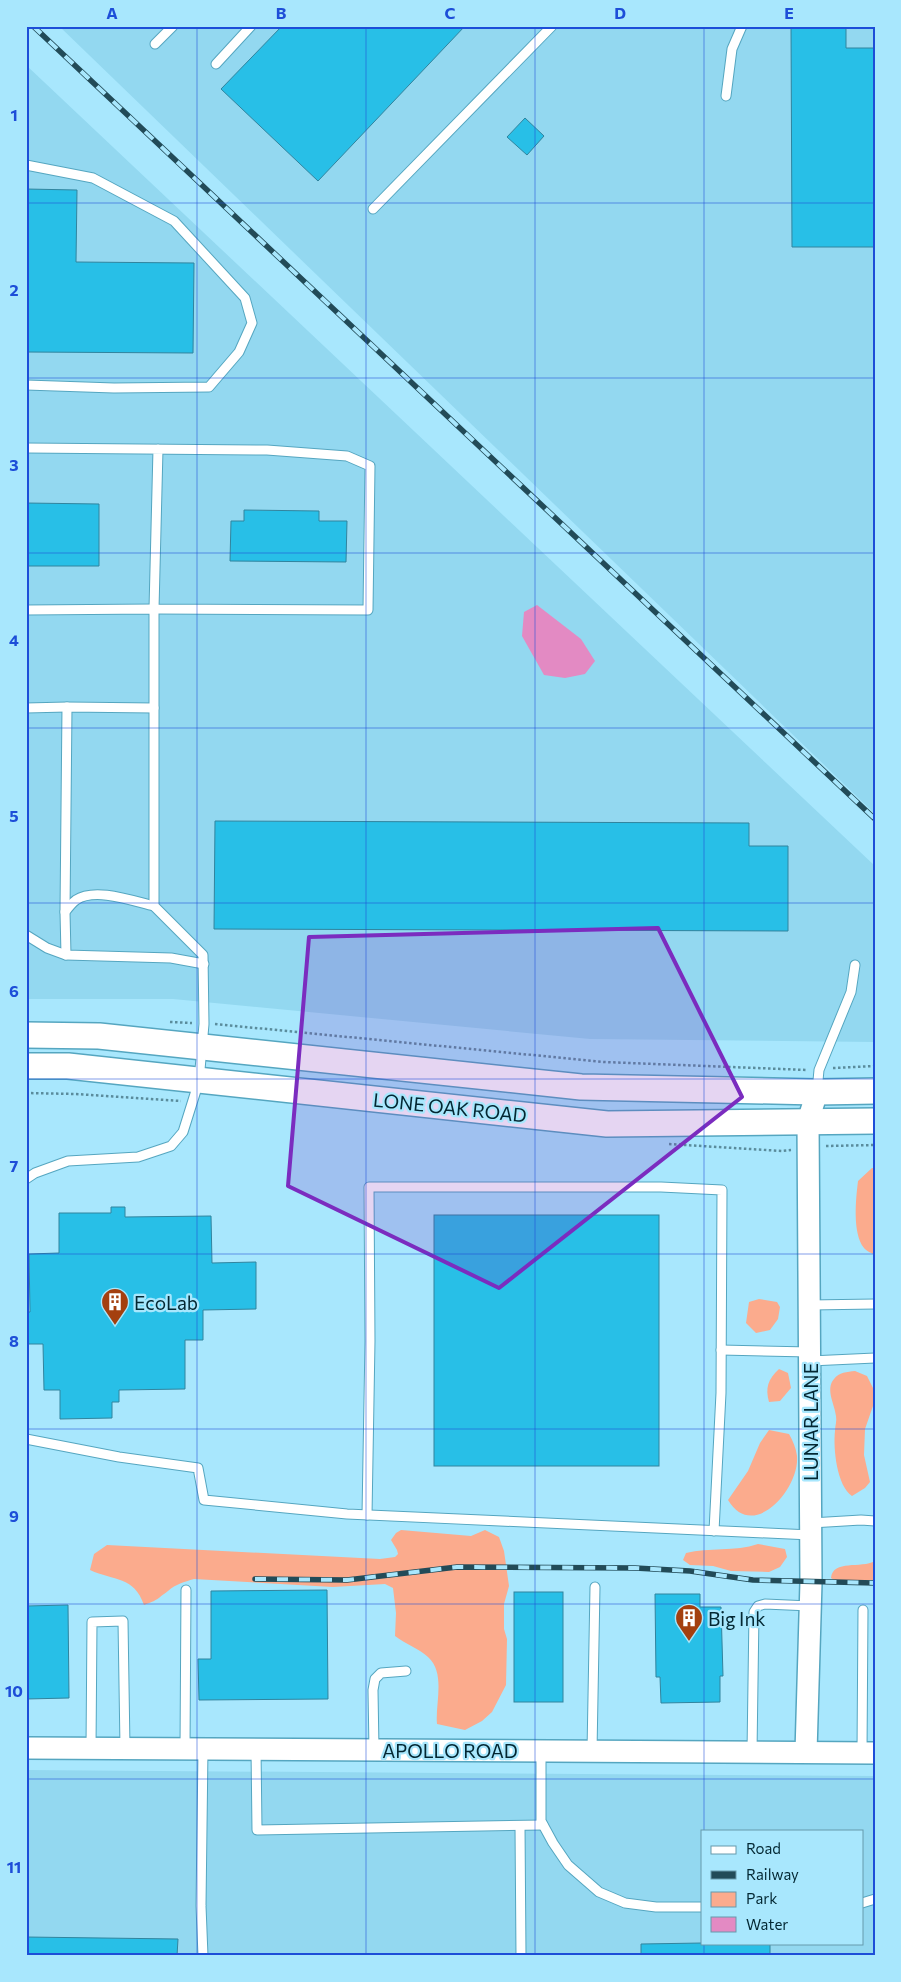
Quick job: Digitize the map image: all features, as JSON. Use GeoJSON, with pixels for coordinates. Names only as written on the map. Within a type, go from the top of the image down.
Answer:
{"type":"FeatureCollection","features":[{"type":"Feature","properties":{"kind":"main road","name":"LONE OAK ROAD"},"geometry":{"type":"LineString","coordinates":[[26,1034],[203,1036],[581,1087],[818,1081],[875,1091]]}},
{"type":"Feature","properties":{"kind":"main road","name":"LONE OAK ROAD"},"geometry":{"type":"LineString","coordinates":[[26,1066],[68,1066],[607,1124],[875,1121]]}},
{"type":"Feature","properties":{"kind":"street","name":"LUNAR LANE"},"geometry":{"type":"LineString","coordinates":[[806,1752],[811,1529],[808,1121],[818,1081]]}},
{"type":"Feature","properties":{"kind":"street","name":"APOLLO ROAD"},"geometry":{"type":"LineString","coordinates":[[26,1748],[868,1753]]}},
{"type":"Feature","properties":{"kind":"lane"},"geometry":{"type":"LineString","coordinates":[[155,44],[174,26]]}},
{"type":"Feature","properties":{"kind":"lane"},"geometry":{"type":"LineString","coordinates":[[216,64],[251,26]]}},
{"type":"Feature","properties":{"kind":"lane"},"geometry":{"type":"LineString","coordinates":[[373,209],[552,26]]}},
{"type":"Feature","properties":{"kind":"lane"},"geometry":{"type":"LineString","coordinates":[[726,96],[732,49],[742,26]]}},
{"type":"Feature","properties":{"kind":"lane"},"geometry":{"type":"LineString","coordinates":[[26,164],[92,178],[174,221],[245,298],[252,323],[239,352],[209,387],[114,388],[26,385]]}},
{"type":"Feature","properties":{"kind":"lane"},"geometry":{"type":"LineString","coordinates":[[26,448],[267,450],[347,456],[370,466],[368,610],[26,610]]}},
{"type":"Feature","properties":{"kind":"lane"},"geometry":{"type":"LineString","coordinates":[[154,906],[154,609],[158,449]]}},
{"type":"Feature","properties":{"kind":"lane"},"geometry":{"type":"LineString","coordinates":[[66,955],[67,707]]}},
{"type":"Feature","properties":{"kind":"lane"},"geometry":{"type":"LineString","coordinates":[[26,708],[154,708]]}},
{"type":"Feature","properties":{"kind":"lane"},"geometry":{"type":"LineString","coordinates":[[26,1179],[35,1173],[68,1161],[138,1157],[171,1146],[183,1132],[199,1081],[203,1036],[203,955],[154,906],[108,895],[88,895],[75,900],[65,912]]}},
{"type":"Feature","properties":{"kind":"lane"},"geometry":{"type":"LineString","coordinates":[[26,935],[47,948],[66,955],[170,958],[204,964]]}},
{"type":"Feature","properties":{"kind":"lane"},"geometry":{"type":"LineString","coordinates":[[818,1081],[851,992],[855,965]]}},
{"type":"Feature","properties":{"kind":"lane"},"geometry":{"type":"LineString","coordinates":[[367,1516],[370,1341],[369,1187],[661,1187],[722,1190],[721,1393],[714,1531]]}},
{"type":"Feature","properties":{"kind":"lane"},"geometry":{"type":"LineString","coordinates":[[810,1305],[875,1304]]}},
{"type":"Feature","properties":{"kind":"lane"},"geometry":{"type":"LineString","coordinates":[[721,1350],[875,1358]]}},
{"type":"Feature","properties":{"kind":"lane"},"geometry":{"type":"LineString","coordinates":[[26,1439],[119,1457],[198,1468],[204,1500],[367,1516],[714,1531],[811,1529],[861,1520],[875,1521]]}},
{"type":"Feature","properties":{"kind":"lane"},"geometry":{"type":"LineString","coordinates":[[592,1751],[595,1587]]}},
{"type":"Feature","properties":{"kind":"lane"},"geometry":{"type":"LineString","coordinates":[[186,1590],[203,1956]]}},
{"type":"Feature","properties":{"kind":"lane"},"geometry":{"type":"LineString","coordinates":[[752,1752],[754,1612],[758,1606],[765,1604],[810,1606]]}},
{"type":"Feature","properties":{"kind":"lane"},"geometry":{"type":"LineString","coordinates":[[862,1610],[868,1753]]}},
{"type":"Feature","properties":{"kind":"lane"},"geometry":{"type":"LineString","coordinates":[[91,1748],[92,1622],[124,1621],[125,1748]]}},
{"type":"Feature","properties":{"kind":"lane"},"geometry":{"type":"LineString","coordinates":[[374,1750],[373,1690],[376,1679],[381,1673],[406,1671]]}},
{"type":"Feature","properties":{"kind":"lane"},"geometry":{"type":"LineString","coordinates":[[256,1749],[257,1830],[543,1825]]}},
{"type":"Feature","properties":{"kind":"lane"},"geometry":{"type":"LineString","coordinates":[[542,1751],[541,1821],[552,1843],[568,1865],[598,1892],[625,1903],[656,1907],[701,1907]]}},
{"type":"Feature","properties":{"kind":"lane"},"geometry":{"type":"LineString","coordinates":[[520,1826],[521,1956]]}},
{"type":"Feature","properties":{"kind":"path"},"geometry":{"type":"LineString","coordinates":[[165,1022],[203,1036],[223,1024],[818,1081],[846,1066],[875,1066]]}},
{"type":"Feature","properties":{"kind":"path"},"geometry":{"type":"LineString","coordinates":[[809,1146],[875,1145]]}},
{"type":"Feature","properties":{"kind":"highlighted area"},"geometry":{"type":"Polygon","coordinates":[[[658,928],[742,1097],[499,1288],[288,1186],[309,937],[658,928]]]}},
{"type":"Feature","properties":{"kind":"shaded area"},"geometry":{"type":"Polygon","coordinates":[[[59,26],[875,26],[875,814],[59,26]]]}},
{"type":"Feature","properties":{"kind":"shaded area"},"geometry":{"type":"Polygon","coordinates":[[[26,65],[875,866],[875,1042],[590,1039],[173,999],[26,999],[26,65]]]}},
{"type":"Feature","properties":{"kind":"shaded area"},"geometry":{"type":"Polygon","coordinates":[[[26,1770],[875,1776],[875,1956],[26,1956],[26,1770]]]}},
{"type":"Feature","properties":{"kind":"green space"},"geometry":{"type":"Polygon","coordinates":[[[872,1168],[875,1168],[875,1255],[865,1249],[860,1242],[856,1225],[858,1181],[872,1168]]]}},
{"type":"Feature","properties":{"kind":"green space"},"geometry":{"type":"Polygon","coordinates":[[[759,1299],[777,1302],[780,1307],[778,1319],[770,1330],[756,1333],[746,1323],[749,1302],[759,1299]]]}},
{"type":"Feature","properties":{"kind":"green space"},"geometry":{"type":"Polygon","coordinates":[[[779,1369],[788,1373],[791,1388],[780,1401],[769,1402],[768,1384],[772,1376],[779,1369]]]}},
{"type":"Feature","properties":{"kind":"green space"},"geometry":{"type":"Polygon","coordinates":[[[855,1371],[867,1376],[873,1388],[873,1406],[865,1429],[864,1455],[870,1482],[865,1488],[852,1496],[843,1484],[837,1466],[836,1418],[830,1387],[838,1375],[855,1371]]]}},
{"type":"Feature","properties":{"kind":"green space"},"geometry":{"type":"Polygon","coordinates":[[[769,1430],[789,1434],[794,1445],[797,1453],[796,1469],[791,1483],[773,1506],[762,1513],[750,1515],[738,1512],[728,1500],[748,1471],[760,1443],[769,1430]]]}},
{"type":"Feature","properties":{"kind":"green space"},"geometry":{"type":"Polygon","coordinates":[[[401,1530],[471,1536],[485,1530],[499,1537],[504,1551],[509,1586],[504,1604],[504,1629],[507,1639],[506,1685],[492,1712],[482,1721],[465,1730],[437,1724],[437,1671],[425,1654],[395,1636],[396,1613],[393,1588],[385,1584],[333,1587],[194,1579],[177,1585],[157,1599],[144,1605],[135,1589],[129,1584],[90,1570],[94,1554],[107,1545],[380,1559],[395,1557],[398,1554],[391,1540],[401,1530]]]}},
{"type":"Feature","properties":{"kind":"green space"},"geometry":{"type":"Polygon","coordinates":[[[758,1544],[785,1549],[787,1557],[780,1567],[769,1572],[731,1571],[713,1566],[690,1565],[683,1560],[686,1553],[695,1551],[740,1548],[758,1544]]]}},
{"type":"Feature","properties":{"kind":"green space"},"geometry":{"type":"Polygon","coordinates":[[[875,1561],[875,1580],[834,1580],[831,1578],[833,1572],[842,1566],[875,1561]]]}},
{"type":"Feature","properties":{"kind":"water"},"geometry":{"type":"Polygon","coordinates":[[[537,605],[581,639],[595,661],[585,674],[565,678],[544,675],[522,636],[524,612],[537,605]]]}},
{"type":"Feature","properties":{"kind":"building"},"geometry":{"type":"Polygon","coordinates":[[[282,26],[465,26],[318,181],[221,89],[282,26]]]}},
{"type":"Feature","properties":{"kind":"building"},"geometry":{"type":"Polygon","coordinates":[[[791,26],[846,26],[846,48],[875,48],[875,247],[792,247],[791,26]]]}},
{"type":"Feature","properties":{"kind":"building"},"geometry":{"type":"Polygon","coordinates":[[[525,118],[544,136],[527,155],[507,137],[525,118]]]}},
{"type":"Feature","properties":{"kind":"building"},"geometry":{"type":"Polygon","coordinates":[[[26,189],[77,190],[76,262],[194,263],[193,353],[26,352],[26,189]]]}},
{"type":"Feature","properties":{"kind":"building"},"geometry":{"type":"Polygon","coordinates":[[[26,503],[99,504],[99,566],[26,566],[26,503]]]}},
{"type":"Feature","properties":{"kind":"building"},"geometry":{"type":"Polygon","coordinates":[[[244,510],[319,511],[319,521],[347,521],[346,562],[230,561],[231,521],[244,521],[244,510]]]}},
{"type":"Feature","properties":{"kind":"building"},"geometry":{"type":"Polygon","coordinates":[[[215,821],[749,823],[749,846],[788,846],[788,931],[214,929],[215,821]]]}},
{"type":"Feature","properties":{"kind":"building","name":"EcoLab"},"geometry":{"type":"Polygon","coordinates":[[[111,1207],[125,1207],[125,1217],[211,1216],[212,1263],[256,1262],[256,1309],[203,1310],[203,1340],[185,1340],[185,1389],[119,1390],[119,1402],[112,1402],[112,1418],[60,1419],[60,1390],[44,1390],[43,1344],[26,1344],[26,1312],[30,1312],[29,1254],[59,1253],[59,1213],[111,1213],[111,1207]]]}},
{"type":"Feature","properties":{"kind":"building"},"geometry":{"type":"Polygon","coordinates":[[[434,1215],[659,1215],[659,1466],[434,1466],[434,1215]]]}},
{"type":"Feature","properties":{"kind":"building"},"geometry":{"type":"Polygon","coordinates":[[[327,1590],[328,1699],[199,1700],[198,1659],[211,1659],[211,1591],[327,1590]]]}},
{"type":"Feature","properties":{"kind":"building"},"geometry":{"type":"Polygon","coordinates":[[[514,1592],[563,1592],[563,1702],[514,1702],[514,1592]]]}},
{"type":"Feature","properties":{"kind":"building","name":"Big Ink"},"geometry":{"type":"Polygon","coordinates":[[[655,1594],[700,1594],[700,1607],[721,1607],[723,1676],[720,1676],[720,1702],[661,1703],[660,1677],[656,1677],[655,1594]]]}},
{"type":"Feature","properties":{"kind":"building"},"geometry":{"type":"Polygon","coordinates":[[[68,1605],[69,1698],[26,1699],[26,1606],[68,1605]]]}},
{"type":"Feature","properties":{"kind":"building"},"geometry":{"type":"Polygon","coordinates":[[[26,1937],[178,1939],[177,1956],[26,1956],[26,1937]]]}},
{"type":"Feature","properties":{"kind":"building"},"geometry":{"type":"Polygon","coordinates":[[[641,1944],[770,1944],[770,1956],[641,1956],[641,1944]]]}},
{"type":"Feature","properties":{"kind":"railway"},"geometry":{"type":"LineString","coordinates":[[33,26],[875,819]]}},
{"type":"Feature","properties":{"kind":"railway"},"geometry":{"type":"LineString","coordinates":[[255,1579],[347,1580],[457,1567],[635,1568],[690,1571],[753,1580],[875,1583]]}},
{"type":"Feature","properties":{"kind":"place","name":"EcoLab"},"geometry":{"type":"Point","coordinates":[115,1326]}},
{"type":"Feature","properties":{"kind":"place","name":"Big Ink"},"geometry":{"type":"Point","coordinates":[689,1642]}}]}
